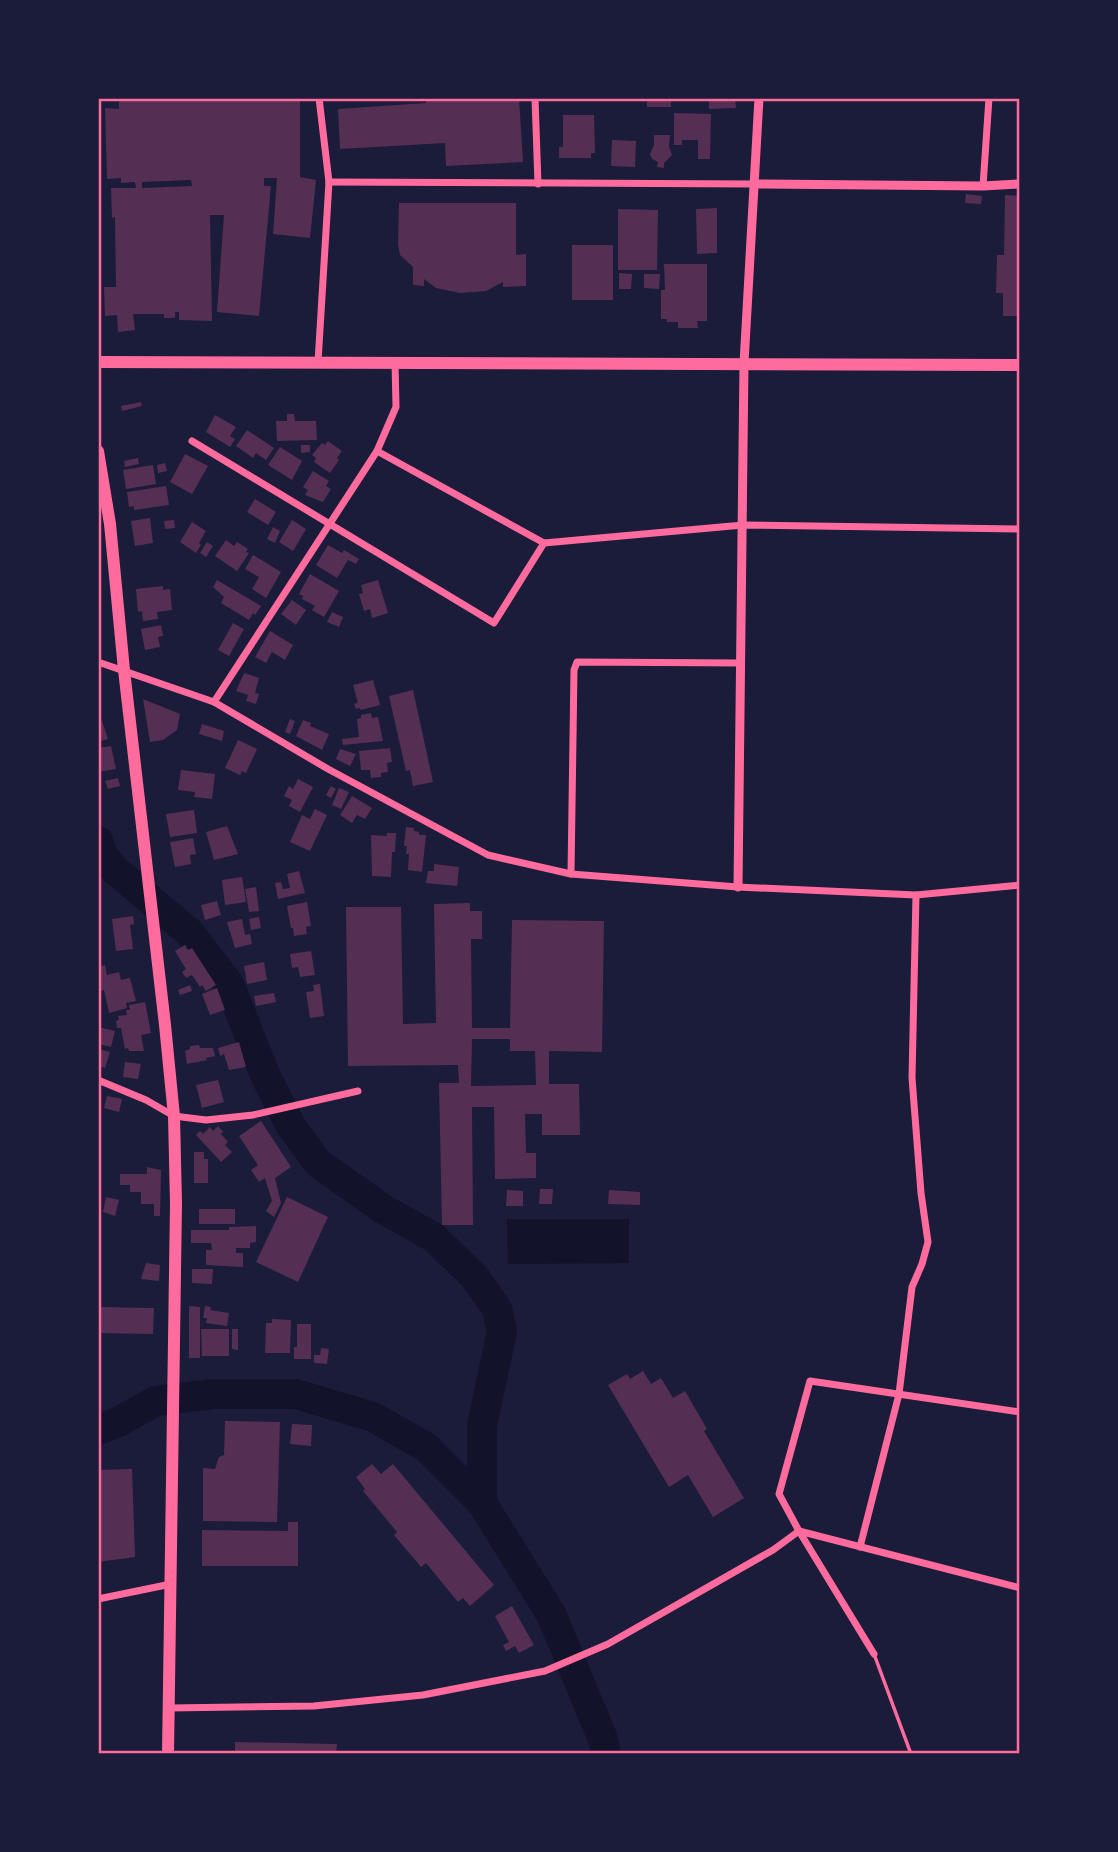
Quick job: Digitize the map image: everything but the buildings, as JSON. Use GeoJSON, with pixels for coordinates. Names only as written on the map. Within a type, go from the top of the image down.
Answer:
{"type":"FeatureCollection","features":[{"type":"Feature","properties":{"kind":"highway"},"geometry":{"type":"LineString","coordinates":[[98,362],[1020,365]]}},
{"type":"Feature","properties":{"kind":"highway"},"geometry":{"type":"LineString","coordinates":[[98,451],[110,524],[174,1116],[176,1203],[168,1754]]}},
{"type":"Feature","properties":{"kind":"street"},"geometry":{"type":"LineString","coordinates":[[318,362],[329,182],[319,98]]}},
{"type":"Feature","properties":{"kind":"street"},"geometry":{"type":"LineString","coordinates":[[535,98],[538,184]]}},
{"type":"Feature","properties":{"kind":"street"},"geometry":{"type":"LineString","coordinates":[[738,887],[744,363],[759,98]]}},
{"type":"Feature","properties":{"kind":"street"},"geometry":{"type":"LineString","coordinates":[[983,186],[989,98]]}},
{"type":"Feature","properties":{"kind":"street"},"geometry":{"type":"LineString","coordinates":[[329,182],[983,186],[1020,184]]}},
{"type":"Feature","properties":{"kind":"street"},"geometry":{"type":"LineString","coordinates":[[214,702],[377,451],[396,407],[395,362]]}},
{"type":"Feature","properties":{"kind":"street"},"geometry":{"type":"LineString","coordinates":[[192,442],[494,623],[544,543]]}},
{"type":"Feature","properties":{"kind":"street"},"geometry":{"type":"LineString","coordinates":[[377,451],[544,543],[743,525],[1020,529]]}},
{"type":"Feature","properties":{"kind":"street"},"geometry":{"type":"LineString","coordinates":[[98,662],[214,702],[328,769],[488,855],[571,874],[738,887],[916,895],[1020,885]]}},
{"type":"Feature","properties":{"kind":"street"},"geometry":{"type":"LineString","coordinates":[[571,874],[574,670],[577,662],[741,663]]}},
{"type":"Feature","properties":{"kind":"street"},"geometry":{"type":"LineString","coordinates":[[860,1547],[899,1394],[912,1287],[928,1242],[921,1193],[912,1078],[916,895]]}},
{"type":"Feature","properties":{"kind":"street"},"geometry":{"type":"LineString","coordinates":[[98,1080],[146,1100],[174,1116],[205,1120],[253,1115],[358,1091]]}},
{"type":"Feature","properties":{"kind":"street"},"geometry":{"type":"LineString","coordinates":[[874,1654],[779,1494],[810,1381],[1020,1412]]}},
{"type":"Feature","properties":{"kind":"street"},"geometry":{"type":"LineString","coordinates":[[799,1531],[1020,1588]]}},
{"type":"Feature","properties":{"kind":"street"},"geometry":{"type":"LineString","coordinates":[[169,1708],[314,1706],[423,1695],[545,1671],[608,1644],[773,1550],[799,1531]]}},
{"type":"Feature","properties":{"kind":"street"},"geometry":{"type":"LineString","coordinates":[[98,1599],[171,1584]]}},
{"type":"Feature","properties":{"kind":"lane"},"geometry":{"type":"LineString","coordinates":[[874,1654],[911,1754]]}},
{"type":"Feature","properties":{"kind":"shaded area"},"geometry":{"type":"Polygon","coordinates":[[[507,1219],[629,1219],[629,1263],[508,1264],[507,1219]]]}},
{"type":"Feature","properties":{"kind":"waterway"},"geometry":{"type":"LineString","coordinates":[[98,841],[102,854],[116,871],[190,933],[229,984],[266,1077],[291,1126],[318,1163],[383,1209],[433,1237],[474,1276],[497,1309],[502,1331],[482,1425],[482,1503]]}},
{"type":"Feature","properties":{"kind":"waterway"},"geometry":{"type":"LineString","coordinates":[[98,1430],[156,1401],[213,1394],[296,1394],[373,1417],[426,1447],[482,1503],[551,1614],[603,1739],[606,1754]]}}]}
